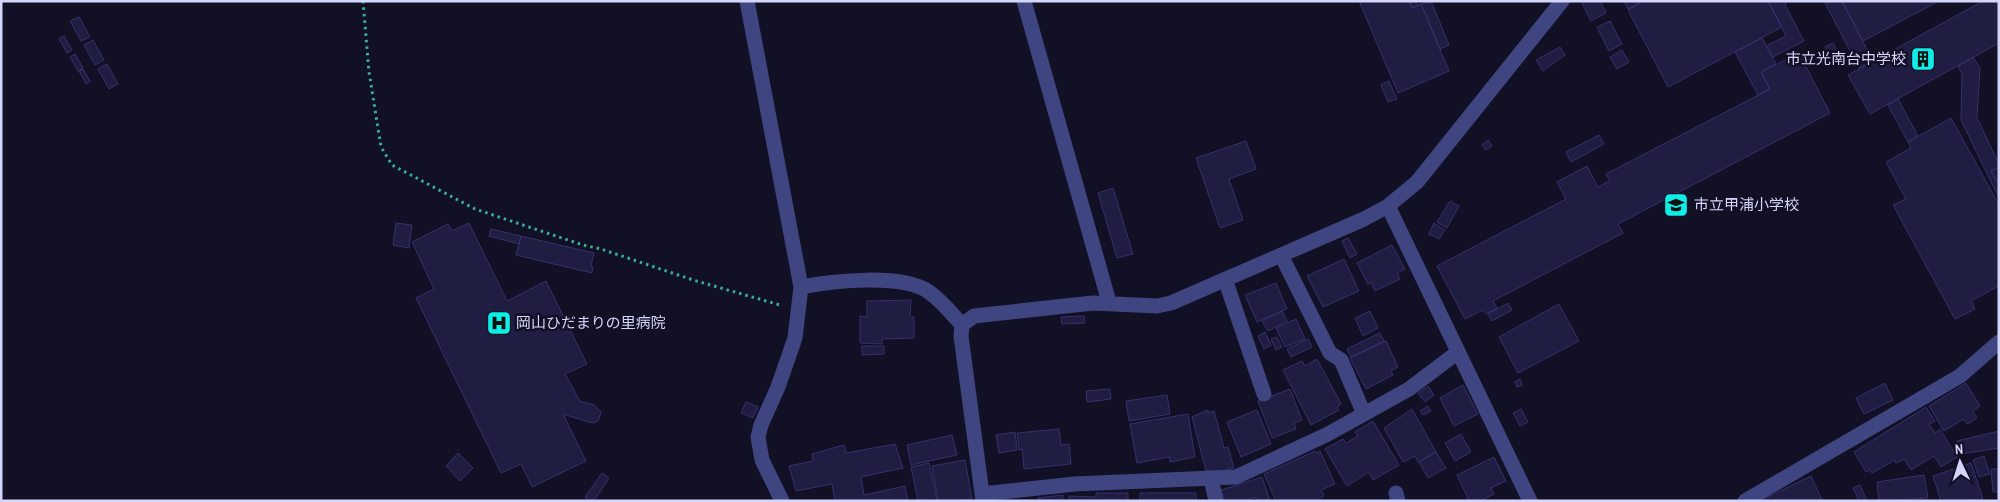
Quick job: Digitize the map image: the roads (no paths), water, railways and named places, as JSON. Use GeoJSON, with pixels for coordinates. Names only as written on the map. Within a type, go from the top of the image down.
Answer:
{"type":"FeatureCollection","features":[{"type":"Feature","properties":{"kind":"street"},"geometry":{"type":"LineString","coordinates":[[747,1],[801,287],[794,338],[778,387],[760,425],[758,437],[762,460],[782,501]]}},
{"type":"Feature","properties":{"kind":"street"},"geometry":{"type":"LineString","coordinates":[[1024,1],[1109,302]]}},
{"type":"Feature","properties":{"kind":"street"},"geometry":{"type":"LineString","coordinates":[[1458,352],[1409,389],[1328,434],[1236,477],[1075,484],[982,497],[961,336],[962,325],[974,316],[1109,302],[1157,306],[1171,303],[1364,219],[1388,206],[1417,182],[1562,1]]}},
{"type":"Feature","properties":{"kind":"street"},"geometry":{"type":"LineString","coordinates":[[1388,206],[1530,501]]}},
{"type":"Feature","properties":{"kind":"street"},"geometry":{"type":"LineString","coordinates":[[1281,255],[1330,353],[1342,360],[1364,414]]}},
{"type":"Feature","properties":{"kind":"street"},"geometry":{"type":"LineString","coordinates":[[801,287],[832,280],[856,279],[913,285],[929,292],[962,325]]}},
{"type":"Feature","properties":{"kind":"street"},"geometry":{"type":"LineString","coordinates":[[1225,279],[1264,394]]}},
{"type":"Feature","properties":{"kind":"street"},"geometry":{"type":"LineString","coordinates":[[1745,501],[1960,376],[1999,342]]}},
{"type":"Feature","properties":{"kind":"street"},"geometry":{"type":"LineString","coordinates":[[1211,479],[1216,501]]}},
{"type":"Feature","properties":{"kind":"place","name":"市立光南台中学校"},"geometry":{"type":"Point","coordinates":[1923,59]}},
{"type":"Feature","properties":{"kind":"place","name":"市立甲浦小学校"},"geometry":{"type":"Point","coordinates":[1676,205]}},
{"type":"Feature","properties":{"kind":"place","name":"岡山ひだまりの里病院"},"geometry":{"type":"Point","coordinates":[499,323]}}]}
